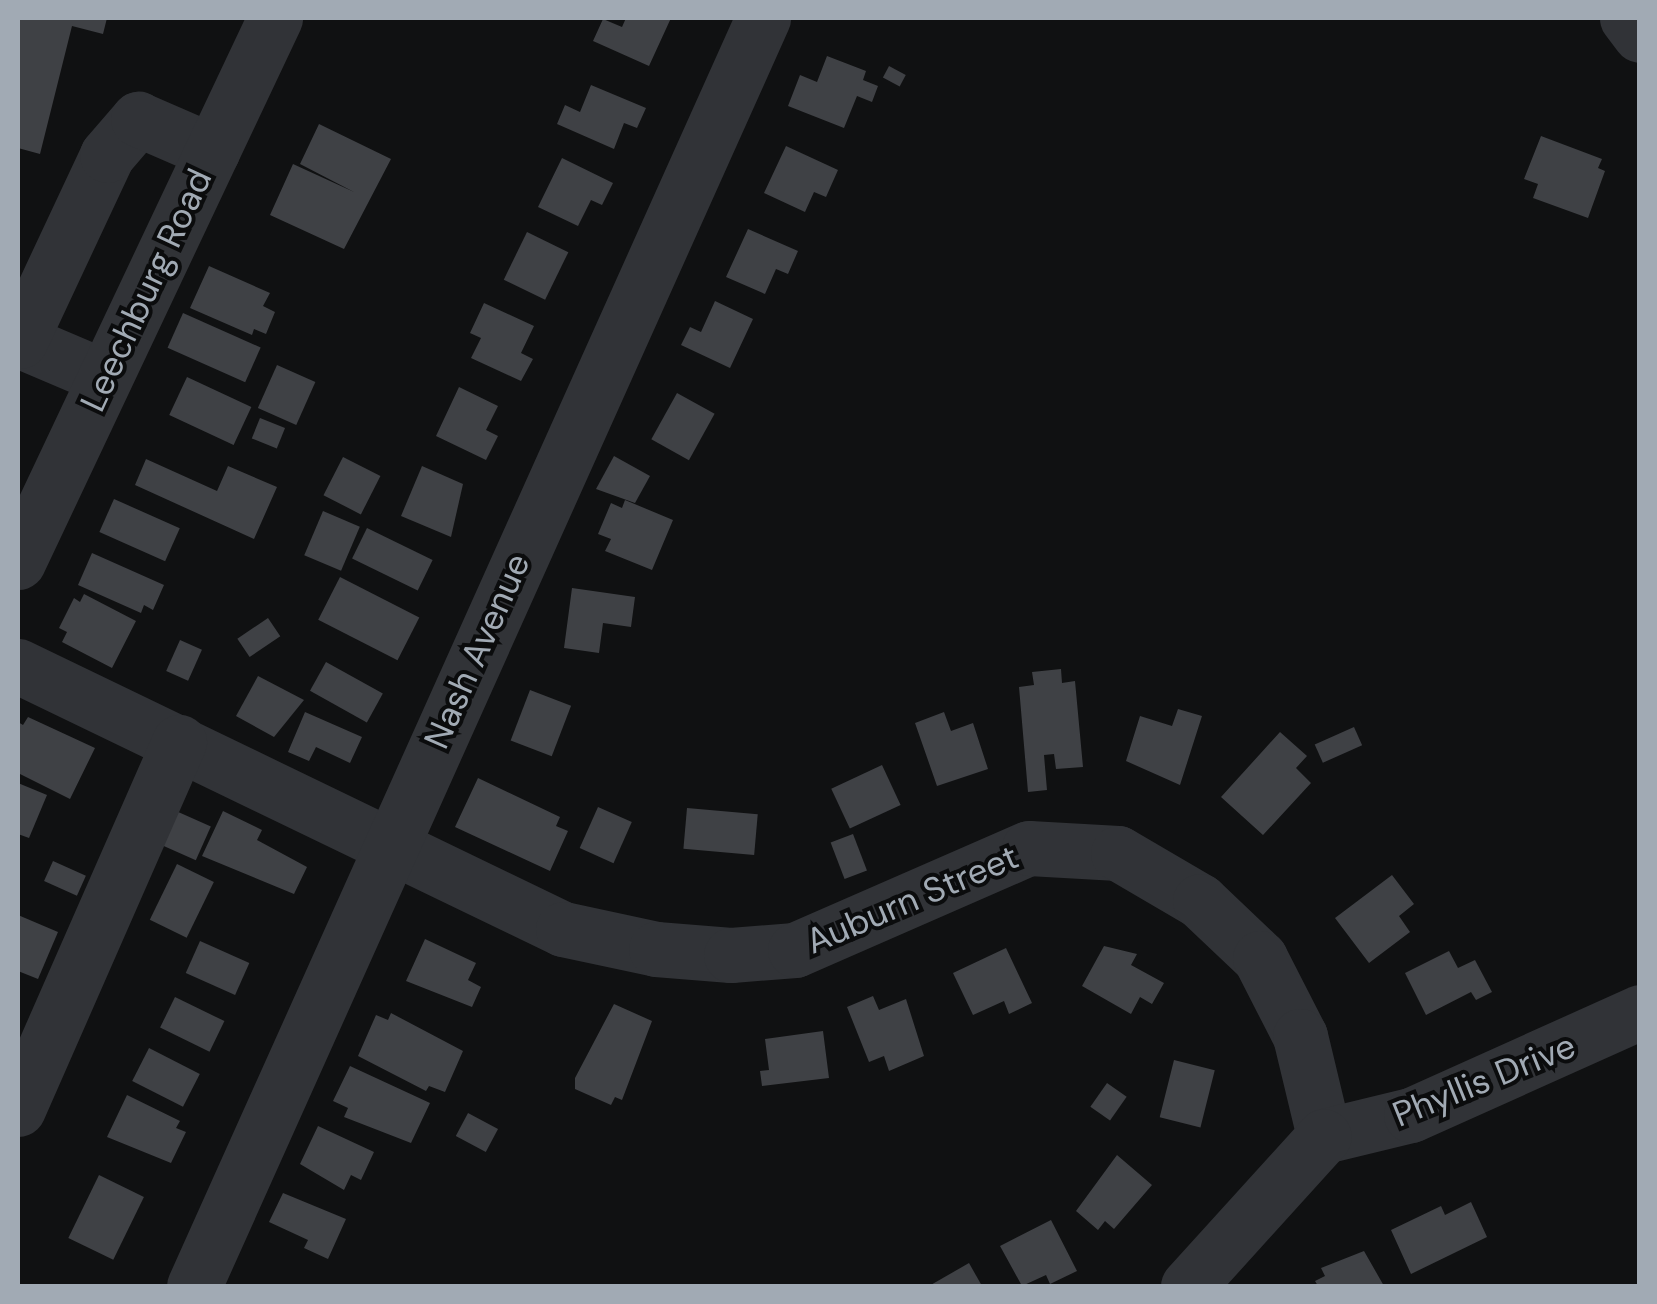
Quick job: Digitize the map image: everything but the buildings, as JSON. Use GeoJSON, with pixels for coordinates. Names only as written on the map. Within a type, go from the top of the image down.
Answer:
{"type":"FeatureCollection","features":[{"type":"Feature","properties":{"kind":"street","name":"Leechburg Road"},"geometry":{"type":"LineString","coordinates":[[18,562],[275,18]]}},
{"type":"Feature","properties":{"kind":"street","name":"Nash Avenue"},"geometry":{"type":"LineString","coordinates":[[194,1286],[764,18]]}},
{"type":"Feature","properties":{"kind":"street"},"geometry":{"type":"LineString","coordinates":[[1627,18],[1640,36]]}},
{"type":"Feature","properties":{"kind":"street"},"geometry":{"type":"LineString","coordinates":[[105,377],[20,341],[107,156],[138,119],[212,151]]}},
{"type":"Feature","properties":{"kind":"street","name":"Auburn Street"},"geometry":{"type":"LineString","coordinates":[[18,666],[392,841],[563,929],[656,948],[731,955],[794,950],[1029,848],[1118,853],[1200,901],[1260,958],[1300,1036],[1324,1136]]}},
{"type":"Feature","properties":{"kind":"street"},"geometry":{"type":"LineString","coordinates":[[18,1109],[178,742]]}},
{"type":"Feature","properties":{"kind":"street","name":"Phyllis Drive"},"geometry":{"type":"LineString","coordinates":[[1324,1136],[1411,1115],[1640,1012]]}},
{"type":"Feature","properties":{"kind":"street"},"geometry":{"type":"LineString","coordinates":[[1188,1286],[1324,1136]]}}]}
